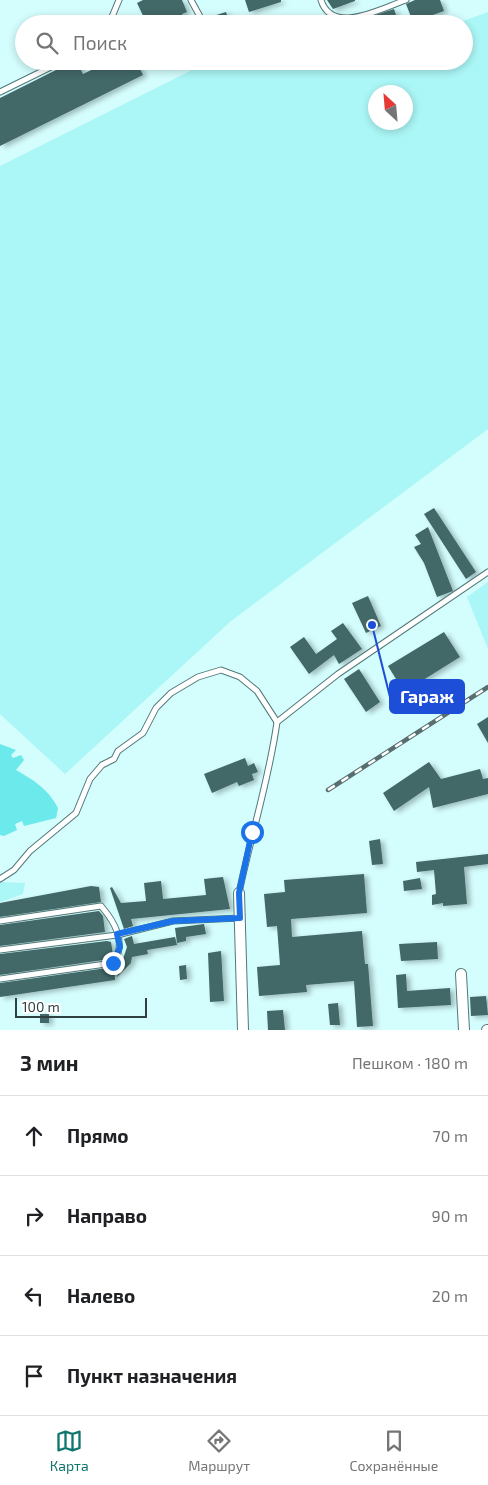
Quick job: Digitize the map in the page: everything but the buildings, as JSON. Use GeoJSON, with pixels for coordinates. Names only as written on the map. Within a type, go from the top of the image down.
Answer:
{"type":"FeatureCollection","features":[{"type":"Feature","properties":{"kind":"street"},"geometry":{"type":"LineString","coordinates":[[239,893],[243,1030]]}},
{"type":"Feature","properties":{"kind":"street"},"geometry":{"type":"LineString","coordinates":[[461,974],[464,1030]]}},
{"type":"Feature","properties":{"kind":"lane"},"geometry":{"type":"LineString","coordinates":[[113,15],[119,0]]}},
{"type":"Feature","properties":{"kind":"lane"},"geometry":{"type":"LineString","coordinates":[[191,0],[199,15]]}},
{"type":"Feature","properties":{"kind":"lane"},"geometry":{"type":"LineString","coordinates":[[321,0],[324,10],[332,15]]}},
{"type":"Feature","properties":{"kind":"lane"},"geometry":{"type":"LineString","coordinates":[[362,15],[406,0]]}},
{"type":"Feature","properties":{"kind":"lane"},"geometry":{"type":"LineString","coordinates":[[0,92],[45,70]]}},
{"type":"Feature","properties":{"kind":"lane"},"geometry":{"type":"LineString","coordinates":[[276,722],[338,674],[488,572]]}},
{"type":"Feature","properties":{"kind":"lane"},"geometry":{"type":"LineString","coordinates":[[0,879],[14,870],[30,851],[76,813],[90,779],[102,765],[114,759],[118,751],[143,733],[156,708],[170,694],[198,677],[221,670],[240,677],[257,691],[276,722],[265,794],[252,832],[239,893]]}},
{"type":"Feature","properties":{"kind":"lane"},"geometry":{"type":"LineString","coordinates":[[0,922],[102,906],[112,919],[120,947],[113,963],[0,979]]}},
{"type":"Feature","properties":{"kind":"lane"},"geometry":{"type":"LineString","coordinates":[[0,950],[117,934],[173,921],[240,918]]}},
{"type":"Feature","properties":{"kind":"shaded area"},"geometry":{"type":"Polygon","coordinates":[[[488,12],[488,429],[231,621],[65,774],[0,714],[0,166],[192,70],[473,70],[473,17],[488,12]]]}},
{"type":"Feature","properties":{"kind":"shaded area"},"geometry":{"type":"Polygon","coordinates":[[[488,582],[488,649],[467,597],[488,582]]]}},
{"type":"Feature","properties":{"kind":"shaded area"},"geometry":{"type":"Polygon","coordinates":[[[0,744],[16,750],[11,755],[13,758],[21,755],[24,760],[16,770],[35,782],[50,796],[58,808],[56,818],[24,826],[22,821],[15,824],[17,830],[4,836],[0,835],[0,744]]]}},
{"type":"Feature","properties":{"kind":"shaded area"},"geometry":{"type":"Polygon","coordinates":[[[0,882],[25,883],[23,894],[0,902],[0,882]]]}},
{"type":"Feature","properties":{"kind":"railway"},"geometry":{"type":"LineString","coordinates":[[328,790],[488,687]]}},
{"type":"Feature","properties":{"kind":"place","name":"Гараж"},"geometry":{"type":"Point","coordinates":[372,625]}},
{"type":"Feature","properties":{"kind":"route"},"geometry":{"type":"LineString","coordinates":[[113,963],[118,957],[120,947],[117,934],[173,921],[240,918],[239,893],[252,832]]}}]}
